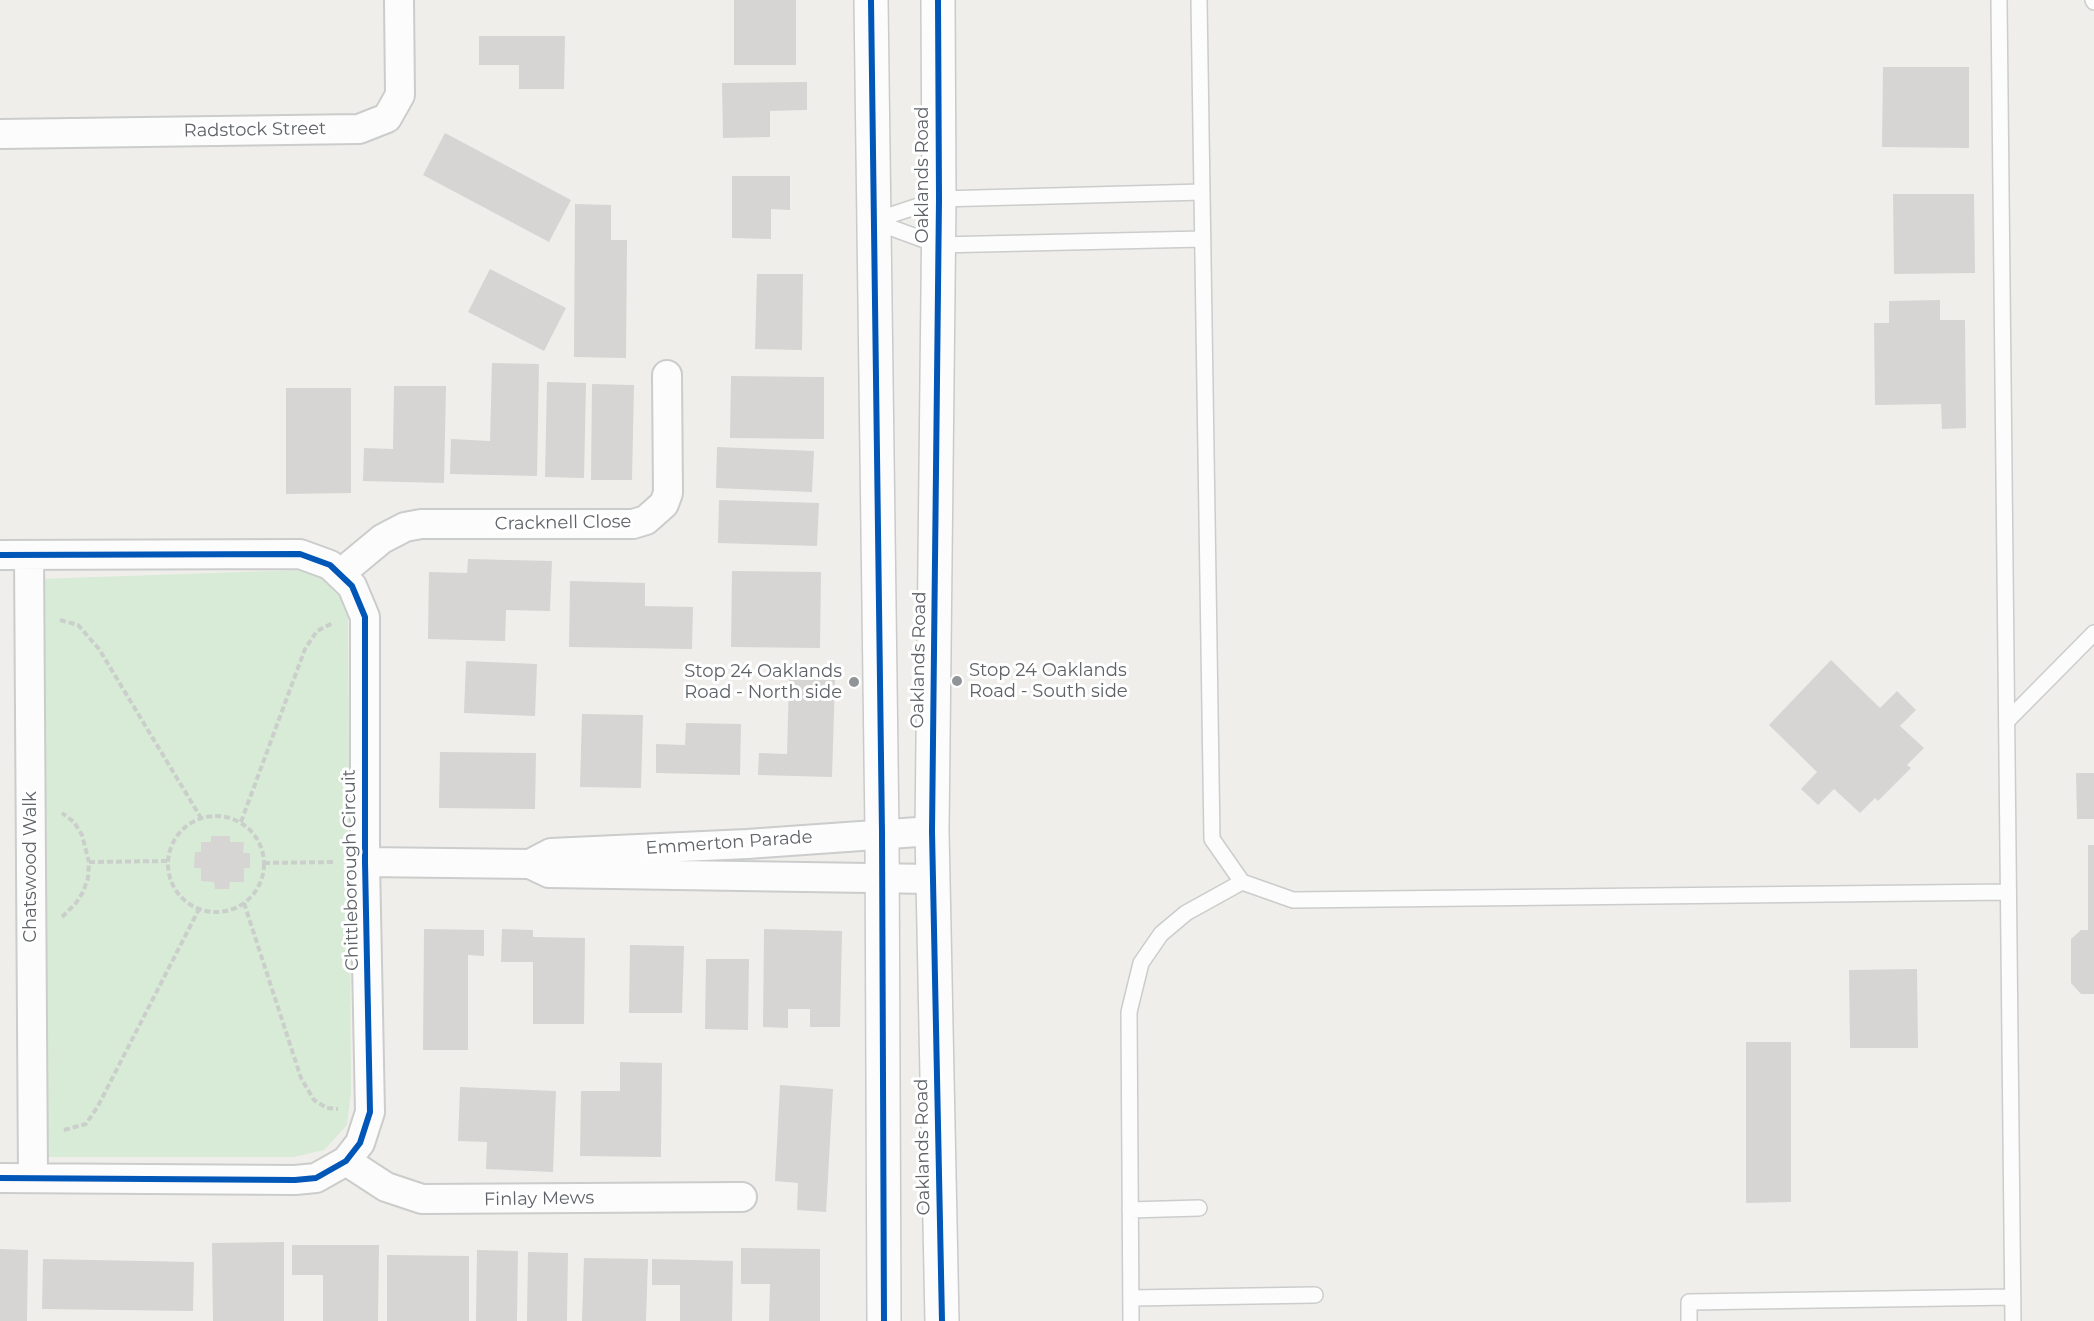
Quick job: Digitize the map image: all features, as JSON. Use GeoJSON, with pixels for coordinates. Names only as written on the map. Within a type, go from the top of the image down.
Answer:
{"type":"FeatureCollection","features":[{"type":"Feature","properties":{"kind":"main road","name":"Oaklands Road"},"geometry":{"type":"LineString","coordinates":[[871,0],[882,832],[884,1321]]}},
{"type":"Feature","properties":{"kind":"main road","name":"Oaklands Road"},"geometry":{"type":"LineString","coordinates":[[938,0],[939,199],[932,879],[942,1321]]}},
{"type":"Feature","properties":{"kind":"street","name":"Radstock Street"},"geometry":{"type":"LineString","coordinates":[[0,134],[359,129],[387,118],[400,95],[399,0]]}},
{"type":"Feature","properties":{"kind":"street","name":"Cracknell Close"},"geometry":{"type":"LineString","coordinates":[[341,573],[382,539],[405,527],[421,524],[633,524],[646,520],[664,504],[668,493],[667,375]]}},
{"type":"Feature","properties":{"kind":"street","name":"Chittleborough Circuit"},"geometry":{"type":"LineString","coordinates":[[0,555],[300,554],[330,565],[341,573],[359,598],[365,617],[365,862],[370,1112],[360,1143],[346,1161],[316,1178],[295,1180],[0,1178]]}},
{"type":"Feature","properties":{"kind":"street","name":"Chatswood Walk"},"geometry":{"type":"LineString","coordinates":[[29,555],[33,1178]]}},
{"type":"Feature","properties":{"kind":"street","name":"Emmerton Parade"},"geometry":{"type":"LineString","coordinates":[[530,864],[551,853],[747,844],[882,832],[932,831]]}},
{"type":"Feature","properties":{"kind":"street","name":"Emmerton Parade"},"geometry":{"type":"LineString","coordinates":[[365,862],[530,864],[549,873],[932,879]]}},
{"type":"Feature","properties":{"kind":"street","name":"Finlay Mews"},"geometry":{"type":"LineString","coordinates":[[346,1161],[386,1187],[422,1199],[742,1197]]}},
{"type":"Feature","properties":{"kind":"lane"},"geometry":{"type":"LineString","coordinates":[[1199,0],[1212,839],[1242,882],[1293,900],[2008,892]]}},
{"type":"Feature","properties":{"kind":"lane"},"geometry":{"type":"LineString","coordinates":[[1999,0],[2013,1321]]}},
{"type":"Feature","properties":{"kind":"lane"},"geometry":{"type":"LineString","coordinates":[[873,221],[939,199],[1202,192]]}},
{"type":"Feature","properties":{"kind":"lane"},"geometry":{"type":"LineString","coordinates":[[873,221],[938,245],[1202,239]]}},
{"type":"Feature","properties":{"kind":"lane"},"geometry":{"type":"LineString","coordinates":[[2007,721],[2094,633]]}},
{"type":"Feature","properties":{"kind":"lane"},"geometry":{"type":"LineString","coordinates":[[1131,1321],[1129,1012],[1141,963],[1161,934],[1186,913],[1242,882]]}},
{"type":"Feature","properties":{"kind":"lane"},"geometry":{"type":"LineString","coordinates":[[1130,1210],[1199,1208]]}},
{"type":"Feature","properties":{"kind":"lane"},"geometry":{"type":"LineString","coordinates":[[1131,1298],[1315,1295]]}},
{"type":"Feature","properties":{"kind":"lane"},"geometry":{"type":"LineString","coordinates":[[1689,1321],[1689,1302],[2013,1297]]}},
{"type":"Feature","properties":{"kind":"path"},"geometry":{"type":"LineString","coordinates":[[241,822],[305,649],[317,632],[334,623],[365,617]]}},
{"type":"Feature","properties":{"kind":"path"},"geometry":{"type":"LineString","coordinates":[[30,619],[61,620],[78,625],[99,649],[201,818]]}},
{"type":"Feature","properties":{"kind":"path"},"geometry":{"type":"LineString","coordinates":[[31,810],[53,810],[74,822],[82,835],[88,862],[88,878],[82,892],[68,912],[50,921],[32,920]]}},
{"type":"Feature","properties":{"kind":"path"},"geometry":{"type":"LineString","coordinates":[[225,816],[241,822],[257,839],[264,863],[262,878],[255,892],[244,903],[230,910],[214,912],[200,909],[186,902],[175,891],[169,876],[168,861],[171,845],[180,831],[201,818],[225,816]]}},
{"type":"Feature","properties":{"kind":"path"},"geometry":{"type":"LineString","coordinates":[[88,862],[168,861]]}},
{"type":"Feature","properties":{"kind":"path"},"geometry":{"type":"LineString","coordinates":[[264,863],[365,862]]}},
{"type":"Feature","properties":{"kind":"path"},"geometry":{"type":"LineString","coordinates":[[244,903],[301,1078],[314,1100],[327,1108],[370,1112]]}},
{"type":"Feature","properties":{"kind":"path"},"geometry":{"type":"LineString","coordinates":[[33,1130],[72,1130],[86,1124],[98,1106],[200,909]]}},
{"type":"Feature","properties":{"kind":"green space"},"geometry":{"type":"Polygon","coordinates":[[[300,570],[323,578],[338,593],[348,613],[351,1092],[347,1125],[324,1150],[294,1157],[43,1157],[38,579],[300,570]]]}},
{"type":"Feature","properties":{"kind":"building"},"geometry":{"type":"Polygon","coordinates":[[[734,0],[796,0],[796,65],[734,65],[734,0]]]}},
{"type":"Feature","properties":{"kind":"building"},"geometry":{"type":"Polygon","coordinates":[[[479,36],[565,36],[564,89],[519,89],[519,65],[479,65],[479,36]]]}},
{"type":"Feature","properties":{"kind":"building"},"geometry":{"type":"Polygon","coordinates":[[[1883,67],[1969,67],[1969,148],[1882,147],[1883,67]]]}},
{"type":"Feature","properties":{"kind":"building"},"geometry":{"type":"Polygon","coordinates":[[[807,82],[807,110],[770,111],[770,137],[723,138],[722,83],[807,82]]]}},
{"type":"Feature","properties":{"kind":"building"},"geometry":{"type":"Polygon","coordinates":[[[445,133],[571,200],[549,242],[423,175],[445,133]]]}},
{"type":"Feature","properties":{"kind":"building"},"geometry":{"type":"Polygon","coordinates":[[[732,176],[790,176],[790,210],[771,209],[771,239],[732,238],[732,176]]]}},
{"type":"Feature","properties":{"kind":"building"},"geometry":{"type":"Polygon","coordinates":[[[1893,194],[1974,194],[1975,273],[1894,274],[1893,194]]]}},
{"type":"Feature","properties":{"kind":"building"},"geometry":{"type":"Polygon","coordinates":[[[575,204],[611,205],[611,240],[627,240],[626,358],[574,357],[575,204]]]}},
{"type":"Feature","properties":{"kind":"building"},"geometry":{"type":"Polygon","coordinates":[[[490,269],[566,308],[544,351],[468,312],[490,269]]]}},
{"type":"Feature","properties":{"kind":"building"},"geometry":{"type":"Polygon","coordinates":[[[757,274],[803,274],[802,350],[755,349],[757,274]]]}},
{"type":"Feature","properties":{"kind":"building"},"geometry":{"type":"Polygon","coordinates":[[[1940,300],[1940,320],[1965,320],[1966,428],[1942,429],[1941,404],[1875,405],[1874,323],[1889,323],[1889,301],[1940,300]]]}},
{"type":"Feature","properties":{"kind":"building"},"geometry":{"type":"Polygon","coordinates":[[[492,363],[539,364],[537,476],[450,474],[451,439],[490,441],[492,363]]]}},
{"type":"Feature","properties":{"kind":"building"},"geometry":{"type":"Polygon","coordinates":[[[731,376],[824,377],[824,439],[730,438],[731,376]]]}},
{"type":"Feature","properties":{"kind":"building"},"geometry":{"type":"Polygon","coordinates":[[[547,382],[586,383],[584,478],[545,477],[547,382]]]}},
{"type":"Feature","properties":{"kind":"building"},"geometry":{"type":"Polygon","coordinates":[[[592,384],[634,385],[632,480],[591,480],[592,384]]]}},
{"type":"Feature","properties":{"kind":"building"},"geometry":{"type":"Polygon","coordinates":[[[394,386],[446,386],[444,483],[363,481],[364,448],[393,449],[394,386]]]}},
{"type":"Feature","properties":{"kind":"building"},"geometry":{"type":"Polygon","coordinates":[[[286,388],[351,388],[351,493],[286,494],[286,388]]]}},
{"type":"Feature","properties":{"kind":"building"},"geometry":{"type":"Polygon","coordinates":[[[717,447],[814,451],[812,492],[716,488],[717,447]]]}},
{"type":"Feature","properties":{"kind":"building"},"geometry":{"type":"Polygon","coordinates":[[[719,500],[819,503],[817,546],[718,543],[719,500]]]}},
{"type":"Feature","properties":{"kind":"building"},"geometry":{"type":"Polygon","coordinates":[[[468,559],[552,561],[550,611],[506,610],[505,641],[428,639],[429,572],[467,573],[468,559]]]}},
{"type":"Feature","properties":{"kind":"building"},"geometry":{"type":"Polygon","coordinates":[[[732,571],[821,572],[820,648],[731,647],[732,571]]]}},
{"type":"Feature","properties":{"kind":"building"},"geometry":{"type":"Polygon","coordinates":[[[570,581],[645,583],[645,606],[693,607],[692,649],[569,647],[570,581]]]}},
{"type":"Feature","properties":{"kind":"building"},"geometry":{"type":"Polygon","coordinates":[[[1831,660],[1880,708],[1897,691],[1916,710],[1900,726],[1924,748],[1907,765],[1911,768],[1878,801],[1875,798],[1860,813],[1834,789],[1818,805],[1801,789],[1817,772],[1769,725],[1831,660]]]}},
{"type":"Feature","properties":{"kind":"building"},"geometry":{"type":"Polygon","coordinates":[[[466,661],[537,664],[535,716],[464,713],[466,661]]]}},
{"type":"Feature","properties":{"kind":"building"},"geometry":{"type":"Polygon","coordinates":[[[789,679],[835,680],[832,777],[758,775],[759,753],[787,754],[789,679]]]}},
{"type":"Feature","properties":{"kind":"building"},"geometry":{"type":"Polygon","coordinates":[[[582,714],[643,715],[641,788],[580,787],[582,714]]]}},
{"type":"Feature","properties":{"kind":"building"},"geometry":{"type":"Polygon","coordinates":[[[686,723],[741,724],[740,775],[656,773],[656,744],[685,745],[686,723]]]}},
{"type":"Feature","properties":{"kind":"building"},"geometry":{"type":"Polygon","coordinates":[[[440,752],[536,753],[535,809],[439,808],[440,752]]]}},
{"type":"Feature","properties":{"kind":"building"},"geometry":{"type":"Polygon","coordinates":[[[2076,773],[2094,773],[2094,819],[2077,819],[2076,773]]]}},
{"type":"Feature","properties":{"kind":"building"},"geometry":{"type":"Polygon","coordinates":[[[211,836],[230,836],[230,842],[244,842],[243,853],[250,853],[250,868],[244,868],[244,882],[230,882],[229,889],[215,889],[214,882],[201,881],[201,868],[194,868],[195,852],[201,852],[201,842],[211,842],[211,836]]]}},
{"type":"Feature","properties":{"kind":"building"},"geometry":{"type":"Polygon","coordinates":[[[2088,845],[2094,845],[2094,994],[2081,994],[2071,983],[2071,939],[2081,930],[2088,930],[2088,845]]]}},
{"type":"Feature","properties":{"kind":"building"},"geometry":{"type":"Polygon","coordinates":[[[424,929],[484,930],[484,956],[468,955],[468,1050],[423,1050],[424,929]]]}},
{"type":"Feature","properties":{"kind":"building"},"geometry":{"type":"Polygon","coordinates":[[[502,929],[533,930],[533,937],[585,938],[584,1024],[533,1024],[533,962],[501,962],[502,929]]]}},
{"type":"Feature","properties":{"kind":"building"},"geometry":{"type":"Polygon","coordinates":[[[764,929],[842,931],[840,1027],[810,1027],[810,1009],[788,1009],[788,1028],[763,1027],[764,929]]]}},
{"type":"Feature","properties":{"kind":"building"},"geometry":{"type":"Polygon","coordinates":[[[630,945],[684,946],[682,1013],[629,1013],[630,945]]]}},
{"type":"Feature","properties":{"kind":"building"},"geometry":{"type":"Polygon","coordinates":[[[706,959],[749,959],[748,1030],[705,1029],[706,959]]]}},
{"type":"Feature","properties":{"kind":"building"},"geometry":{"type":"Polygon","coordinates":[[[1917,969],[1918,1048],[1850,1048],[1849,970],[1917,969]]]}},
{"type":"Feature","properties":{"kind":"building"},"geometry":{"type":"Polygon","coordinates":[[[1746,1042],[1791,1042],[1791,1202],[1746,1203],[1746,1042]]]}},
{"type":"Feature","properties":{"kind":"building"},"geometry":{"type":"Polygon","coordinates":[[[620,1062],[662,1063],[661,1157],[580,1156],[581,1091],[620,1091],[620,1062]]]}},
{"type":"Feature","properties":{"kind":"building"},"geometry":{"type":"Polygon","coordinates":[[[780,1085],[833,1089],[826,1212],[797,1210],[798,1183],[775,1181],[780,1085]]]}},
{"type":"Feature","properties":{"kind":"building"},"geometry":{"type":"Polygon","coordinates":[[[460,1087],[556,1091],[553,1172],[486,1169],[487,1142],[458,1141],[460,1087]]]}},
{"type":"Feature","properties":{"kind":"building"},"geometry":{"type":"Polygon","coordinates":[[[284,1242],[284,1321],[213,1321],[212,1243],[284,1242]]]}},
{"type":"Feature","properties":{"kind":"building"},"geometry":{"type":"Polygon","coordinates":[[[292,1245],[379,1245],[378,1321],[323,1321],[323,1275],[292,1275],[292,1245]]]}},
{"type":"Feature","properties":{"kind":"building"},"geometry":{"type":"Polygon","coordinates":[[[741,1248],[820,1249],[820,1321],[769,1321],[770,1284],[741,1284],[741,1248]]]}},
{"type":"Feature","properties":{"kind":"building"},"geometry":{"type":"Polygon","coordinates":[[[0,1249],[28,1250],[27,1321],[0,1321],[0,1249]]]}},
{"type":"Feature","properties":{"kind":"building"},"geometry":{"type":"Polygon","coordinates":[[[477,1250],[518,1251],[517,1321],[476,1321],[477,1250]]]}},
{"type":"Feature","properties":{"kind":"building"},"geometry":{"type":"Polygon","coordinates":[[[528,1252],[568,1253],[567,1321],[527,1321],[528,1252]]]}},
{"type":"Feature","properties":{"kind":"building"},"geometry":{"type":"Polygon","coordinates":[[[387,1255],[469,1256],[469,1321],[387,1321],[387,1255]]]}},
{"type":"Feature","properties":{"kind":"building"},"geometry":{"type":"Polygon","coordinates":[[[584,1258],[648,1259],[646,1321],[582,1321],[584,1258]]]}},
{"type":"Feature","properties":{"kind":"building"},"geometry":{"type":"Polygon","coordinates":[[[43,1259],[194,1262],[193,1311],[42,1309],[43,1259]]]}},
{"type":"Feature","properties":{"kind":"building"},"geometry":{"type":"Polygon","coordinates":[[[652,1259],[733,1261],[732,1321],[680,1321],[680,1285],[652,1285],[652,1259]]]}},
{"type":"Feature","properties":{"kind":"cycle path"},"geometry":{"type":"LineString","coordinates":[[871,0],[882,832],[884,1321]]}},
{"type":"Feature","properties":{"kind":"cycle path"},"geometry":{"type":"LineString","coordinates":[[938,0],[939,199],[932,831],[942,1321]]}},
{"type":"Feature","properties":{"kind":"cycle path"},"geometry":{"type":"LineString","coordinates":[[0,555],[300,554],[330,565],[352,586],[365,617],[365,862],[370,1112],[360,1143],[346,1161],[316,1178],[295,1180],[0,1178]]}},
{"type":"Feature","properties":{"kind":"place","name":"Stop 24 Oaklands Road - South side"},"geometry":{"type":"Point","coordinates":[957,681]}},
{"type":"Feature","properties":{"kind":"place","name":"Stop 24 Oaklands Road - North side"},"geometry":{"type":"Point","coordinates":[854,682]}}]}
